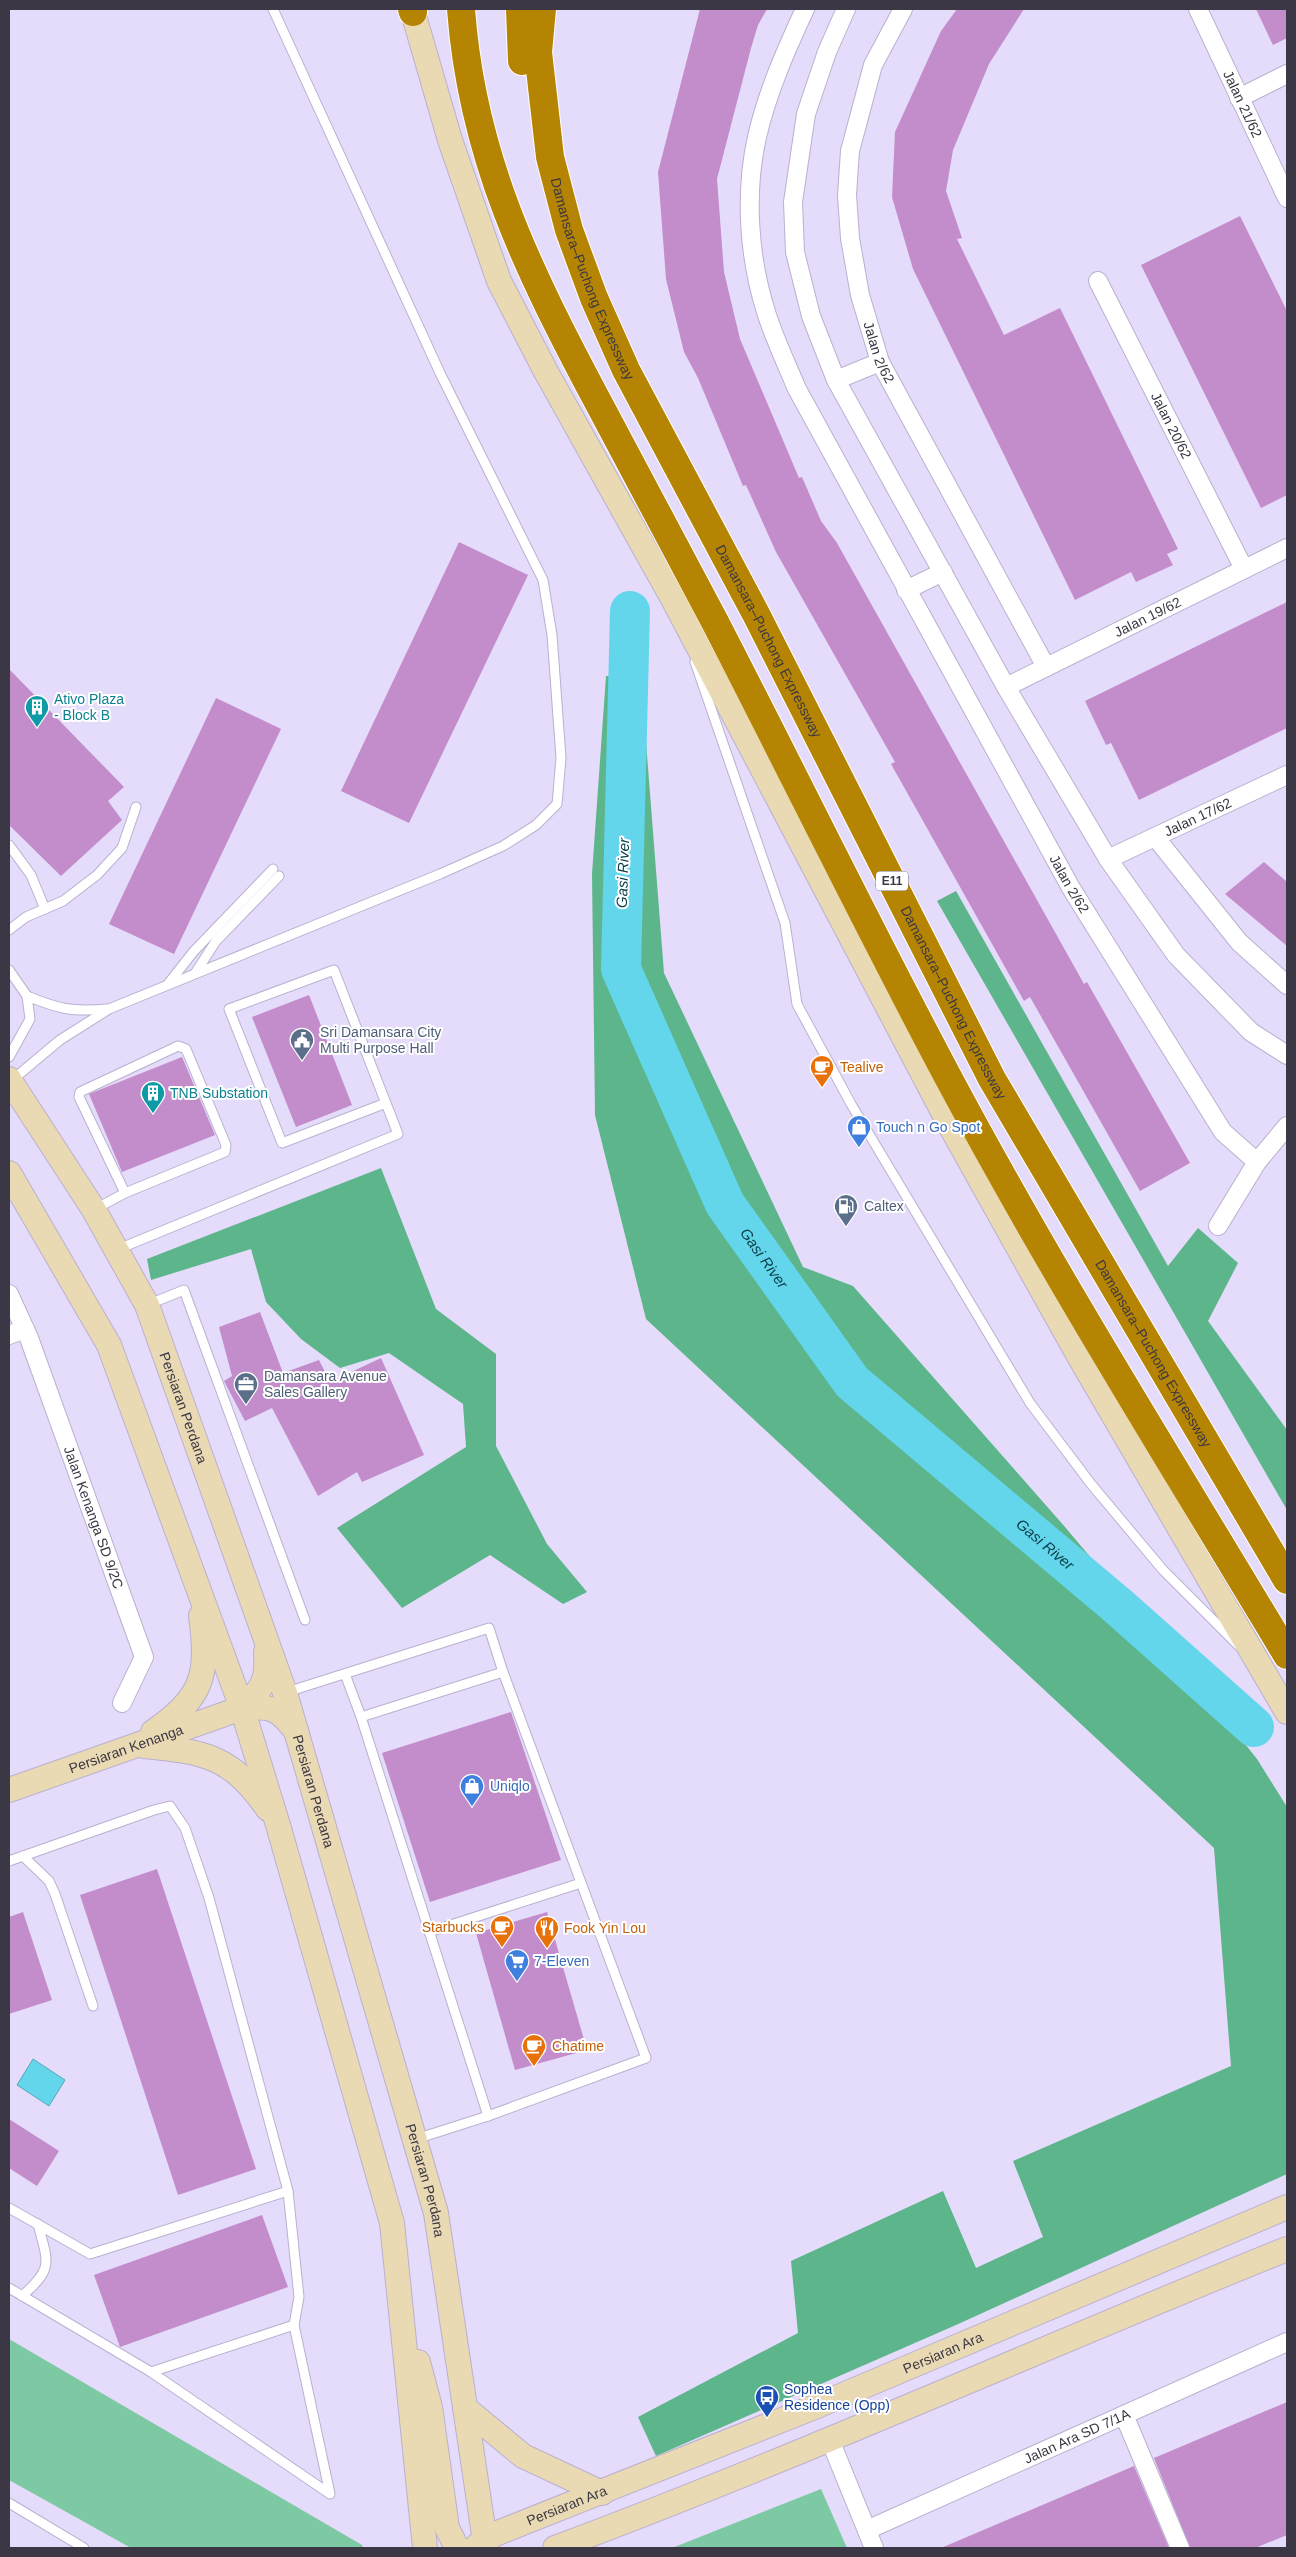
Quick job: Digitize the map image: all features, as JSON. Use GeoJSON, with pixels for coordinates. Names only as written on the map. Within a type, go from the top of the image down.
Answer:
{"type":"FeatureCollection","features":[{"type":"Feature","properties":{"kind":"highway"},"geometry":{"type":"LineString","coordinates":[[461,9],[464,56],[483,144],[510,223],[569,347],[714,622],[953,1087],[1053,1266],[1287,1654]]}},
{"type":"Feature","properties":{"kind":"highway"},"geometry":{"type":"LineString","coordinates":[[520,9],[520,45],[526,110],[550,157]]}},
{"type":"Feature","properties":{"kind":"highway"},"geometry":{"type":"LineString","coordinates":[[542,9],[538,52],[550,157]]}},
{"type":"Feature","properties":{"kind":"highway","name":"Damansara–Puchong Expressway"},"geometry":{"type":"LineString","coordinates":[[550,157],[569,230],[584,272],[626,370],[757,616],[992,1079],[1287,1580]]}},
{"type":"Feature","properties":{"kind":"main road"},"geometry":{"type":"LineString","coordinates":[[412,10],[450,140],[499,281],[545,370],[673,599],[952,1129],[1080,1358],[1287,1712]]}},
{"type":"Feature","properties":{"kind":"main road","name":"Persiaran Perdana"},"geometry":{"type":"LineString","coordinates":[[10,1080],[94,1210],[147,1305],[285,1693],[436,2212],[465,2408],[482,2545]]}},
{"type":"Feature","properties":{"kind":"main road"},"geometry":{"type":"LineString","coordinates":[[9,1174],[109,1345],[196,1578],[242,1708],[278,1825],[392,2223],[425,2548]]}},
{"type":"Feature","properties":{"kind":"main road"},"geometry":{"type":"LineString","coordinates":[[135,1745],[170,1720],[194,1694],[204,1671],[204,1637],[196,1578]]}},
{"type":"Feature","properties":{"kind":"main road","name":"Persiaran Kenanga"},"geometry":{"type":"LineString","coordinates":[[242,1708],[256,1694],[267,1674],[265,1638]]}},
{"type":"Feature","properties":{"kind":"main road","name":"Persiaran Kenanga"},"geometry":{"type":"LineString","coordinates":[[9,1790],[242,1708],[261,1707],[281,1712],[296,1732]]}},
{"type":"Feature","properties":{"kind":"main road"},"geometry":{"type":"LineString","coordinates":[[135,1745],[182,1749],[212,1757],[239,1773],[278,1825]]}},
{"type":"Feature","properties":{"kind":"main road","name":"Persiaran Ara"},"geometry":{"type":"LineString","coordinates":[[482,2545],[602,2493],[817,2406],[1287,2207]]}},
{"type":"Feature","properties":{"kind":"main road"},"geometry":{"type":"LineString","coordinates":[[566,2546],[830,2440],[1138,2309],[1287,2249]]}},
{"type":"Feature","properties":{"kind":"main road"},"geometry":{"type":"LineString","coordinates":[[1124,2276],[1138,2309]]}},
{"type":"Feature","properties":{"kind":"main road"},"geometry":{"type":"LineString","coordinates":[[398,2285],[430,2408],[447,2528],[457,2548]]}},
{"type":"Feature","properties":{"kind":"main road"},"geometry":{"type":"LineString","coordinates":[[465,2408],[522,2456],[602,2493]]}},
{"type":"Feature","properties":{"kind":"street","name":"Jalan 2/62"},"geometry":{"type":"LineString","coordinates":[[805,9],[784,54],[757,138],[751,192],[752,253],[767,315],[797,389],[1071,888],[1223,1132],[1257,1162]]}},
{"type":"Feature","properties":{"kind":"street"},"geometry":{"type":"LineString","coordinates":[[846,9],[827,52],[806,114],[793,202],[795,252],[811,316],[836,380],[1006,686],[1108,859],[1176,955],[1252,1032],[1287,1056]]}},
{"type":"Feature","properties":{"kind":"street","name":"Jalan 2/62"},"geometry":{"type":"LineString","coordinates":[[903,9],[873,65],[850,151],[848,178],[850,238],[860,295],[880,362],[1046,667]]}},
{"type":"Feature","properties":{"kind":"street","name":"Jalan 21/62"},"geometry":{"type":"LineString","coordinates":[[1198,9],[1287,198]]}},
{"type":"Feature","properties":{"kind":"street"},"geometry":{"type":"LineString","coordinates":[[1239,98],[1287,74]]}},
{"type":"Feature","properties":{"kind":"street","name":"Jalan 20/62"},"geometry":{"type":"LineString","coordinates":[[1098,281],[1244,569]]}},
{"type":"Feature","properties":{"kind":"street"},"geometry":{"type":"LineString","coordinates":[[836,380],[880,362]]}},
{"type":"Feature","properties":{"kind":"street","name":"Jalan 19/62"},"geometry":{"type":"LineString","coordinates":[[1006,686],[1287,548]]}},
{"type":"Feature","properties":{"kind":"street"},"geometry":{"type":"LineString","coordinates":[[906,590],[943,572]]}},
{"type":"Feature","properties":{"kind":"street","name":"Jalan 17/62"},"geometry":{"type":"LineString","coordinates":[[1108,859],[1287,775]]}},
{"type":"Feature","properties":{"kind":"street"},"geometry":{"type":"LineString","coordinates":[[1156,838],[1239,942],[1287,985]]}},
{"type":"Feature","properties":{"kind":"street"},"geometry":{"type":"LineString","coordinates":[[1218,1226],[1257,1162],[1287,1126]]}},
{"type":"Feature","properties":{"kind":"street","name":"Jalan Kenanga SD 9/2C"},"geometry":{"type":"LineString","coordinates":[[9,1294],[17,1332],[144,1656],[122,1703]]}},
{"type":"Feature","properties":{"kind":"street","name":"Jalan Ara SD 7/1A"},"geometry":{"type":"LineString","coordinates":[[867,2530],[1287,2342]]}},
{"type":"Feature","properties":{"kind":"street"},"geometry":{"type":"LineString","coordinates":[[1124,2415],[1180,2548]]}},
{"type":"Feature","properties":{"kind":"street"},"geometry":{"type":"LineString","coordinates":[[830,2440],[874,2548]]}},
{"type":"Feature","properties":{"kind":"lane"},"geometry":{"type":"LineString","coordinates":[[10,1080],[60,1040],[109,1009],[431,878],[503,846],[536,825],[557,804],[561,758],[552,635],[544,580],[440,373],[272,9]]}},
{"type":"Feature","properties":{"kind":"lane"},"geometry":{"type":"LineString","coordinates":[[673,599],[785,923],[797,1004],[851,1104],[1030,1404],[1091,1484],[1163,1570],[1261,1668]]}},
{"type":"Feature","properties":{"kind":"lane"},"geometry":{"type":"LineString","coordinates":[[9,930],[26,917],[64,902],[90,880],[122,848],[136,807]]}},
{"type":"Feature","properties":{"kind":"lane"},"geometry":{"type":"LineString","coordinates":[[9,845],[31,875],[44,909]]}},
{"type":"Feature","properties":{"kind":"lane"},"geometry":{"type":"LineString","coordinates":[[168,985],[194,951],[276,872],[216,941],[196,972]]}},
{"type":"Feature","properties":{"kind":"lane"},"geometry":{"type":"LineString","coordinates":[[9,970],[27,996],[30,1019],[9,1057]]}},
{"type":"Feature","properties":{"kind":"lane"},"geometry":{"type":"LineString","coordinates":[[116,1250],[398,1134],[386,1103],[334,970],[229,1009],[282,1143],[386,1103]]}},
{"type":"Feature","properties":{"kind":"lane"},"geometry":{"type":"LineString","coordinates":[[27,996],[49,1005],[76,1012],[109,1009]]}},
{"type":"Feature","properties":{"kind":"lane"},"geometry":{"type":"LineString","coordinates":[[94,1210],[125,1192],[222,1154],[226,1149],[186,1049],[182,1046],[178,1046],[80,1092],[79,1097],[125,1192]]}},
{"type":"Feature","properties":{"kind":"lane"},"geometry":{"type":"LineString","coordinates":[[147,1305],[184,1290],[305,1620]]}},
{"type":"Feature","properties":{"kind":"lane"},"geometry":{"type":"LineString","coordinates":[[285,1693],[489,1628],[503,1672],[646,2058],[488,2116],[415,2140]]}},
{"type":"Feature","properties":{"kind":"lane"},"geometry":{"type":"LineString","coordinates":[[361,1717],[503,1672]]}},
{"type":"Feature","properties":{"kind":"lane"},"geometry":{"type":"LineString","coordinates":[[345,1674],[361,1717],[488,2116]]}},
{"type":"Feature","properties":{"kind":"lane"},"geometry":{"type":"LineString","coordinates":[[9,1861],[170,1806],[185,1828],[208,1898],[288,2191],[299,2297],[294,2325],[330,2494],[151,2372],[9,2288]]}},
{"type":"Feature","properties":{"kind":"lane"},"geometry":{"type":"LineString","coordinates":[[23,1856],[49,1881],[93,2006]]}},
{"type":"Feature","properties":{"kind":"lane"},"geometry":{"type":"LineString","coordinates":[[430,1932],[581,1883]]}},
{"type":"Feature","properties":{"kind":"lane"},"geometry":{"type":"LineString","coordinates":[[9,2208],[90,2254],[288,2191]]}},
{"type":"Feature","properties":{"kind":"lane"},"geometry":{"type":"LineString","coordinates":[[22,2296],[40,2280],[46,2269],[46,2256],[38,2224]]}},
{"type":"Feature","properties":{"kind":"lane"},"geometry":{"type":"LineString","coordinates":[[151,2372],[294,2325]]}},
{"type":"Feature","properties":{"kind":"lane"},"geometry":{"type":"LineString","coordinates":[[9,2503],[84,2548]]}},
{"type":"Feature","properties":{"kind":"green space"},"geometry":{"type":"Polygon","coordinates":[[[606,676],[641,678],[664,973],[803,1267],[853,1286],[1065,1527],[1198,1685],[1257,1759],[1287,1807],[1287,2174],[956,2325],[656,2456],[638,2417],[798,2333],[791,2261],[943,2191],[976,2268],[1043,2237],[1013,2161],[1231,2066],[1214,1848],[646,1319],[595,1115],[592,874],[606,676]]]}},
{"type":"Feature","properties":{"kind":"green space"},"geometry":{"type":"Polygon","coordinates":[[[956,891],[1168,1266],[1198,1228],[1238,1263],[1208,1321],[1287,1430],[1287,1510],[937,901],[956,891]]]}},
{"type":"Feature","properties":{"kind":"green space"},"geometry":{"type":"Polygon","coordinates":[[[381,1168],[436,1309],[496,1354],[496,1446],[547,1544],[587,1592],[563,1604],[490,1555],[402,1608],[337,1528],[466,1447],[463,1404],[389,1353],[340,1368],[301,1339],[266,1302],[251,1249],[151,1280],[147,1259],[381,1168]]]}},
{"type":"Feature","properties":{"kind":"green space"},"geometry":{"type":"Polygon","coordinates":[[[9,2339],[362,2545],[363,2548],[131,2548],[9,2480],[9,2339]]]}},
{"type":"Feature","properties":{"kind":"green space"},"geometry":{"type":"Polygon","coordinates":[[[821,2489],[847,2548],[672,2548],[821,2489]]]}},
{"type":"Feature","properties":{"kind":"water"},"geometry":{"type":"Polygon","coordinates":[[[33,2059],[65,2080],[49,2106],[17,2085],[33,2059]]]}},
{"type":"Feature","properties":{"kind":"building"},"geometry":{"type":"Polygon","coordinates":[[[700,9],[767,9],[758,25],[751,48],[717,179],[724,272],[740,339],[799,478],[802,477],[821,521],[837,543],[1084,984],[1087,982],[1190,1163],[1140,1191],[1030,997],[1024,1001],[891,764],[895,762],[776,552],[746,485],[743,486],[698,378],[684,352],[666,279],[658,172],[700,9]]]}},
{"type":"Feature","properties":{"kind":"building"},"geometry":{"type":"Polygon","coordinates":[[[957,9],[1024,9],[989,64],[953,150],[946,191],[962,238],[957,239],[1004,335],[1060,308],[1178,549],[1167,554],[1173,565],[1136,582],[1131,572],[1075,600],[913,269],[892,197],[895,132],[941,31],[957,9]]]}},
{"type":"Feature","properties":{"kind":"building"},"geometry":{"type":"Polygon","coordinates":[[[1256,9],[1287,9],[1287,38],[1273,45],[1256,9]]]}},
{"type":"Feature","properties":{"kind":"building"},"geometry":{"type":"Polygon","coordinates":[[[1240,216],[1287,311],[1287,495],[1261,508],[1141,265],[1240,216]]]}},
{"type":"Feature","properties":{"kind":"building"},"geometry":{"type":"Polygon","coordinates":[[[459,542],[528,575],[409,823],[341,791],[459,542]]]}},
{"type":"Feature","properties":{"kind":"building"},"geometry":{"type":"Polygon","coordinates":[[[1287,602],[1287,728],[1139,800],[1111,743],[1106,745],[1085,701],[1287,602]]]}},
{"type":"Feature","properties":{"kind":"building","name":"Ativo Plaza - Block B"},"geometry":{"type":"Polygon","coordinates":[[[9,669],[124,787],[108,801],[122,820],[61,876],[9,825],[9,669]]]}},
{"type":"Feature","properties":{"kind":"building"},"geometry":{"type":"Polygon","coordinates":[[[216,698],[281,729],[174,954],[109,924],[216,698]]]}},
{"type":"Feature","properties":{"kind":"building"},"geometry":{"type":"Polygon","coordinates":[[[1264,862],[1287,882],[1287,946],[1225,894],[1264,862]]]}},
{"type":"Feature","properties":{"kind":"building","name":"Sri Damansara City Multi Purpose Hall"},"geometry":{"type":"Polygon","coordinates":[[[309,995],[352,1105],[296,1127],[252,1017],[309,995]]]}},
{"type":"Feature","properties":{"kind":"building","name":"TNB Substation"},"geometry":{"type":"Polygon","coordinates":[[[182,1057],[215,1135],[122,1172],[89,1094],[182,1057]]]}},
{"type":"Feature","properties":{"kind":"building"},"geometry":{"type":"Polygon","coordinates":[[[260,1312],[283,1373],[319,1360],[330,1382],[381,1358],[424,1455],[362,1482],[357,1472],[318,1496],[272,1408],[245,1421],[224,1381],[232,1376],[219,1327],[260,1312]]]}},
{"type":"Feature","properties":{"kind":"building","name":"Uniqlo"},"geometry":{"type":"Polygon","coordinates":[[[511,1712],[561,1860],[430,1902],[382,1753],[511,1712]]]}},
{"type":"Feature","properties":{"kind":"building"},"geometry":{"type":"Polygon","coordinates":[[[157,1869],[256,2169],[178,2195],[80,1895],[157,1869]]]}},
{"type":"Feature","properties":{"kind":"building"},"geometry":{"type":"Polygon","coordinates":[[[23,1912],[52,2000],[9,2014],[9,1917],[23,1912]]]}},
{"type":"Feature","properties":{"kind":"building"},"geometry":{"type":"Polygon","coordinates":[[[547,1912],[587,2050],[515,2070],[476,1933],[547,1912]]]}},
{"type":"Feature","properties":{"kind":"building"},"geometry":{"type":"Polygon","coordinates":[[[9,2119],[59,2151],[37,2186],[9,2168],[9,2119]]]}},
{"type":"Feature","properties":{"kind":"building"},"geometry":{"type":"Polygon","coordinates":[[[262,2215],[288,2287],[120,2347],[94,2275],[262,2215]]]}},
{"type":"Feature","properties":{"kind":"building"},"geometry":{"type":"Polygon","coordinates":[[[1287,2402],[1287,2535],[1255,2548],[1190,2548],[1154,2458],[1287,2402]]]}},
{"type":"Feature","properties":{"kind":"building"},"geometry":{"type":"Polygon","coordinates":[[[1134,2466],[1169,2548],[941,2548],[1134,2466]]]}},
{"type":"Feature","properties":{"kind":"waterway","name":"Gasi River"},"geometry":{"type":"LineString","coordinates":[[630,611],[621,969],[725,1204],[852,1382],[1118,1606],[1254,1727]]}},
{"type":"Feature","properties":{"kind":"place","name":"Ativo Plaza - Block B"},"geometry":{"type":"Point","coordinates":[37,728]}},
{"type":"Feature","properties":{"kind":"place","name":"Sri Damansara City Multi Purpose Hall"},"geometry":{"type":"Point","coordinates":[302,1061]}},
{"type":"Feature","properties":{"kind":"place","name":"Tealive"},"geometry":{"type":"Point","coordinates":[822,1088]}},
{"type":"Feature","properties":{"kind":"place","name":"TNB Substation"},"geometry":{"type":"Point","coordinates":[153,1114]}},
{"type":"Feature","properties":{"kind":"place","name":"Touch n Go Spot"},"geometry":{"type":"Point","coordinates":[859,1148]}},
{"type":"Feature","properties":{"kind":"place","name":"Caltex"},"geometry":{"type":"Point","coordinates":[846,1227]}},
{"type":"Feature","properties":{"kind":"place","name":"Damansara Avenue Sales Gallery"},"geometry":{"type":"Point","coordinates":[246,1405]}},
{"type":"Feature","properties":{"kind":"place","name":"Uniqlo"},"geometry":{"type":"Point","coordinates":[472,1807]}},
{"type":"Feature","properties":{"kind":"place","name":"Starbucks"},"geometry":{"type":"Point","coordinates":[502,1948]}},
{"type":"Feature","properties":{"kind":"place","name":"Fook Yin Lou"},"geometry":{"type":"Point","coordinates":[547,1949]}},
{"type":"Feature","properties":{"kind":"place","name":"7-Eleven"},"geometry":{"type":"Point","coordinates":[517,1982]}},
{"type":"Feature","properties":{"kind":"place","name":"Chatime"},"geometry":{"type":"Point","coordinates":[534,2067]}},
{"type":"Feature","properties":{"kind":"place","name":"Sophea Residence (Opp)"},"geometry":{"type":"Point","coordinates":[767,2418]}}]}
